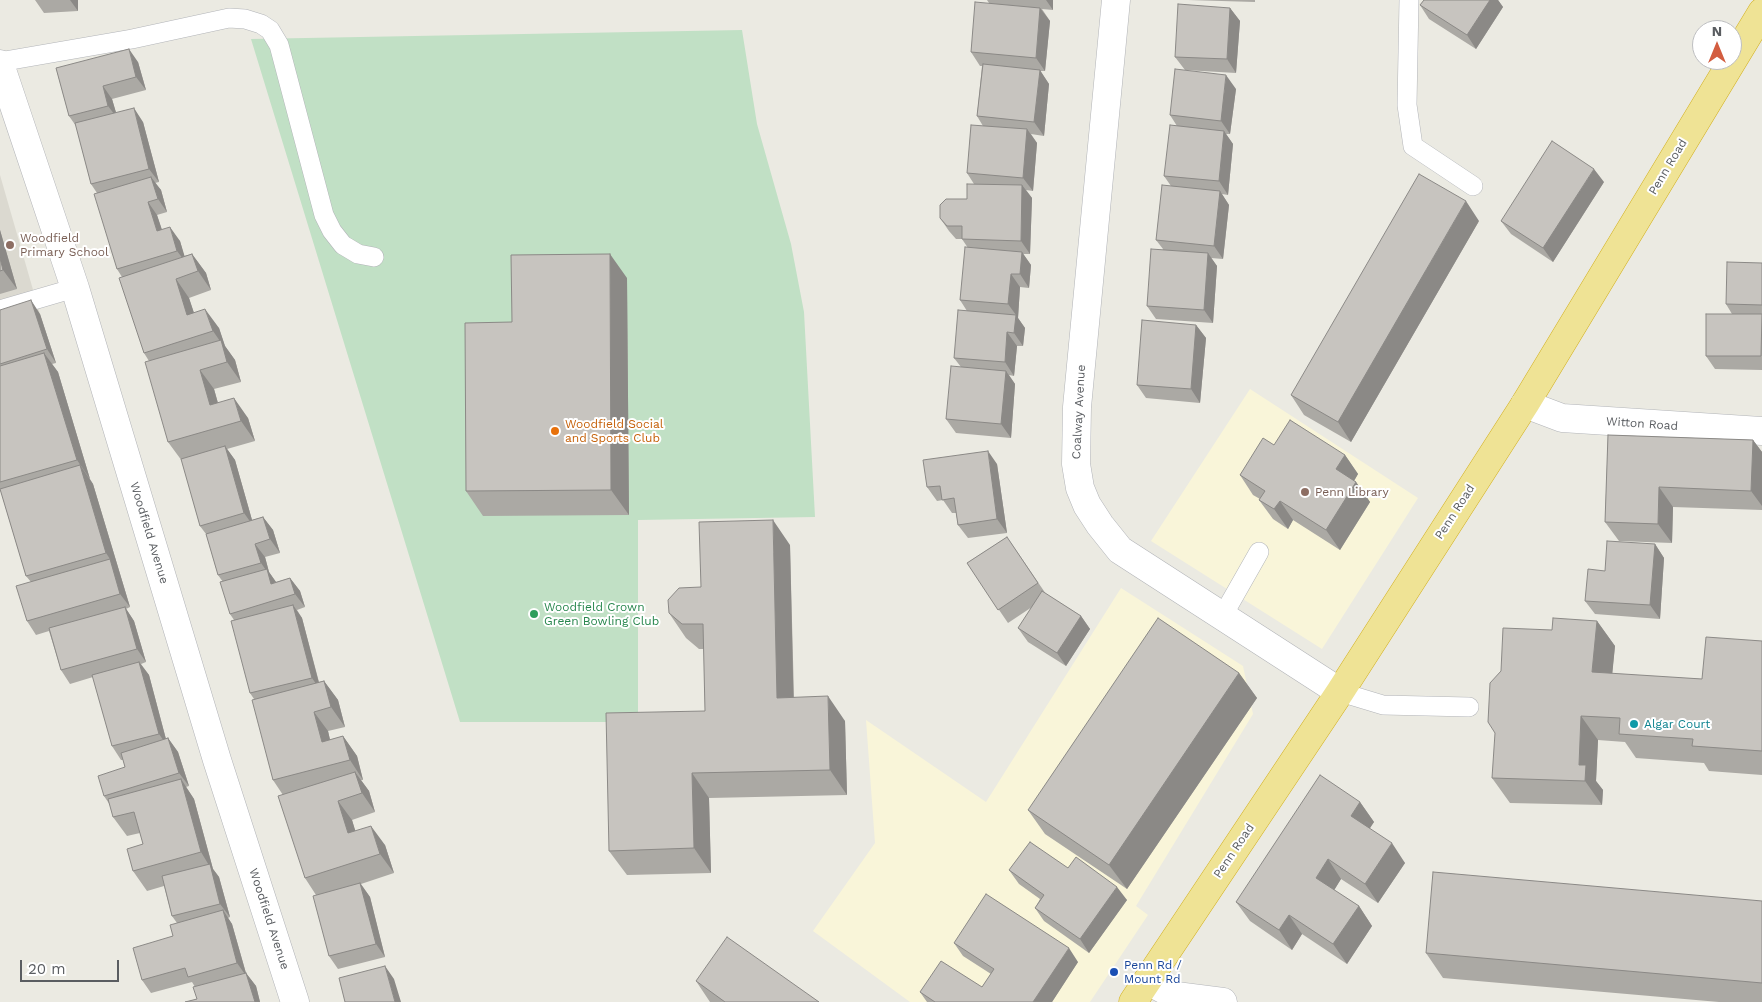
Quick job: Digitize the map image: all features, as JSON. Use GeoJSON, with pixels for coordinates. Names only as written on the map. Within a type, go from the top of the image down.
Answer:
{"type":"FeatureCollection","features":[{"type":"Feature","properties":{"kind":"highway","name":"Penn Road"},"geometry":{"type":"LineString","coordinates":[[1140,992],[1340,692],[1525,404],[1762,12]]}},
{"type":"Feature","properties":{"kind":"street","name":"Coalway Avenue"},"geometry":{"type":"LineString","coordinates":[[1116,0],[1077,407],[1075,440],[1078,480],[1087,505],[1100,526],[1120,550],[1340,692]]}},
{"type":"Feature","properties":{"kind":"street","name":"Woodfield Avenue"},"geometry":{"type":"LineString","coordinates":[[0,63],[75,288],[217,760],[295,1002]]}},
{"type":"Feature","properties":{"kind":"street","name":"Witton Road"},"geometry":{"type":"LineString","coordinates":[[1525,404],[1562,418],[1762,431]]}},
{"type":"Feature","properties":{"kind":"street"},"geometry":{"type":"LineString","coordinates":[[1140,992],[1223,1002]]}},
{"type":"Feature","properties":{"kind":"lane"},"geometry":{"type":"LineString","coordinates":[[1409,0],[1407,105],[1413,146],[1473,186]]}},
{"type":"Feature","properties":{"kind":"lane"},"geometry":{"type":"LineString","coordinates":[[0,63],[132,39],[229,18],[245,19],[260,24],[270,30],[279,45],[324,215],[332,232],[351,250],[358,254],[374,257]]}},
{"type":"Feature","properties":{"kind":"lane"},"geometry":{"type":"LineString","coordinates":[[0,310],[75,288]]}},
{"type":"Feature","properties":{"kind":"lane"},"geometry":{"type":"LineString","coordinates":[[1222,617],[1259,552]]}},
{"type":"Feature","properties":{"kind":"lane"},"geometry":{"type":"LineString","coordinates":[[1340,692],[1383,705],[1469,708]]}},
{"type":"Feature","properties":{"kind":"shaded area","name":"Woodfield Primary School"},"geometry":{"type":"Polygon","coordinates":[[[0,175],[40,314],[0,327],[0,175]]]}},
{"type":"Feature","properties":{"kind":"shaded area"},"geometry":{"type":"Polygon","coordinates":[[[1250,389],[1418,498],[1322,649],[1151,541],[1250,389]]]}},
{"type":"Feature","properties":{"kind":"shaded area"},"geometry":{"type":"Polygon","coordinates":[[[1121,588],[1243,666],[1253,714],[1136,906],[1148,915],[1090,1002],[910,1002],[813,931],[875,843],[866,720],[986,802],[1121,588]]]}},
{"type":"Feature","properties":{"kind":"green space"},"geometry":{"type":"Polygon","coordinates":[[[742,30],[757,124],[791,244],[804,312],[815,517],[638,520],[638,722],[460,722],[251,39],[742,30]]]}},
{"type":"Feature","properties":{"kind":"building"},"geometry":{"type":"Polygon","coordinates":[[[1424,0],[1490,0],[1467,35],[1420,5],[1424,0]]]}},
{"type":"Feature","properties":{"kind":"building"},"geometry":{"type":"Polygon","coordinates":[[[975,2],[1040,8],[1036,58],[971,52],[975,2]]]}},
{"type":"Feature","properties":{"kind":"building"},"geometry":{"type":"Polygon","coordinates":[[[1178,4],[1230,8],[1227,59],[1175,57],[1178,4]]]}},
{"type":"Feature","properties":{"kind":"building"},"geometry":{"type":"Polygon","coordinates":[[[129,49],[136,77],[103,86],[108,106],[69,116],[56,68],[129,49]]]}},
{"type":"Feature","properties":{"kind":"building"},"geometry":{"type":"Polygon","coordinates":[[[983,64],[1040,70],[1034,122],[977,116],[983,64]]]}},
{"type":"Feature","properties":{"kind":"building"},"geometry":{"type":"Polygon","coordinates":[[[1175,69],[1226,75],[1221,121],[1170,115],[1175,69]]]}},
{"type":"Feature","properties":{"kind":"building"},"geometry":{"type":"Polygon","coordinates":[[[134,108],[149,169],[91,184],[75,123],[134,108]]]}},
{"type":"Feature","properties":{"kind":"building"},"geometry":{"type":"Polygon","coordinates":[[[971,125],[1027,129],[1023,178],[967,173],[971,125]]]}},
{"type":"Feature","properties":{"kind":"building"},"geometry":{"type":"Polygon","coordinates":[[[1170,125],[1224,131],[1219,181],[1164,176],[1170,125]]]}},
{"type":"Feature","properties":{"kind":"building"},"geometry":{"type":"Polygon","coordinates":[[[1552,141],[1594,169],[1543,248],[1501,221],[1552,141]]]}},
{"type":"Feature","properties":{"kind":"building"},"geometry":{"type":"Polygon","coordinates":[[[1419,174],[1466,201],[1338,422],[1291,395],[1419,174]]]}},
{"type":"Feature","properties":{"kind":"building"},"geometry":{"type":"Polygon","coordinates":[[[151,177],[158,199],[148,202],[157,231],[170,227],[177,251],[117,269],[94,194],[151,177]]]}},
{"type":"Feature","properties":{"kind":"building"},"geometry":{"type":"Polygon","coordinates":[[[967,184],[1022,185],[1021,241],[962,239],[962,226],[947,226],[940,218],[940,205],[946,199],[967,199],[967,184]]]}},
{"type":"Feature","properties":{"kind":"building"},"geometry":{"type":"Polygon","coordinates":[[[1162,185],[1220,191],[1214,246],[1156,240],[1162,185]]]}},
{"type":"Feature","properties":{"kind":"building"},"geometry":{"type":"Polygon","coordinates":[[[965,247],[1022,252],[1020,274],[1011,274],[1008,304],[960,300],[965,247]]]}},
{"type":"Feature","properties":{"kind":"building"},"geometry":{"type":"Polygon","coordinates":[[[1151,249],[1208,253],[1204,310],[1147,306],[1151,249]]]}},
{"type":"Feature","properties":{"kind":"building"},"geometry":{"type":"Polygon","coordinates":[[[192,254],[198,271],[176,279],[187,315],[205,309],[213,331],[144,353],[119,278],[192,254]]]}},
{"type":"Feature","properties":{"kind":"building","name":"Woodfield Social and Sports Club"},"geometry":{"type":"Polygon","coordinates":[[[610,254],[611,490],[466,491],[465,323],[512,322],[511,255],[610,254]]]}},
{"type":"Feature","properties":{"kind":"building"},"geometry":{"type":"Polygon","coordinates":[[[0,258],[3,270],[0,271],[0,258]]]}},
{"type":"Feature","properties":{"kind":"building"},"geometry":{"type":"Polygon","coordinates":[[[1727,262],[1762,263],[1762,305],[1726,304],[1727,262]]]}},
{"type":"Feature","properties":{"kind":"building"},"geometry":{"type":"Polygon","coordinates":[[[31,300],[47,349],[0,364],[0,310],[31,300]]]}},
{"type":"Feature","properties":{"kind":"building"},"geometry":{"type":"Polygon","coordinates":[[[958,310],[1016,315],[1014,333],[1007,332],[1005,362],[954,358],[958,310]]]}},
{"type":"Feature","properties":{"kind":"building"},"geometry":{"type":"Polygon","coordinates":[[[1706,314],[1762,314],[1761,356],[1706,356],[1706,314]]]}},
{"type":"Feature","properties":{"kind":"building"},"geometry":{"type":"Polygon","coordinates":[[[1142,320],[1196,325],[1191,389],[1137,385],[1142,320]]]}},
{"type":"Feature","properties":{"kind":"building"},"geometry":{"type":"Polygon","coordinates":[[[221,340],[227,362],[200,370],[210,405],[234,398],[241,421],[168,442],[145,362],[221,340]]]}},
{"type":"Feature","properties":{"kind":"building"},"geometry":{"type":"Polygon","coordinates":[[[44,353],[77,460],[0,482],[0,366],[44,353]]]}},
{"type":"Feature","properties":{"kind":"building"},"geometry":{"type":"Polygon","coordinates":[[[951,366],[1006,371],[1001,424],[946,419],[951,366]]]}},
{"type":"Feature","properties":{"kind":"building","name":"Penn Library"},"geometry":{"type":"Polygon","coordinates":[[[1290,420],[1345,455],[1336,469],[1356,482],[1326,530],[1280,501],[1274,509],[1259,500],[1265,491],[1240,475],[1263,438],[1274,445],[1290,420]]]}},
{"type":"Feature","properties":{"kind":"building"},"geometry":{"type":"Polygon","coordinates":[[[1608,435],[1753,440],[1751,491],[1659,487],[1658,524],[1605,522],[1608,435]]]}},
{"type":"Feature","properties":{"kind":"building"},"geometry":{"type":"Polygon","coordinates":[[[225,446],[244,513],[200,526],[181,459],[225,446]]]}},
{"type":"Feature","properties":{"kind":"building"},"geometry":{"type":"Polygon","coordinates":[[[988,451],[997,519],[958,525],[954,498],[942,500],[940,486],[927,487],[923,460],[988,451]]]}},
{"type":"Feature","properties":{"kind":"building"},"geometry":{"type":"Polygon","coordinates":[[[80,465],[106,553],[26,576],[0,489],[80,465]]]}},
{"type":"Feature","properties":{"kind":"building"},"geometry":{"type":"Polygon","coordinates":[[[263,517],[270,539],[255,544],[261,563],[218,575],[206,534],[263,517]]]}},
{"type":"Feature","properties":{"kind":"building"},"geometry":{"type":"Polygon","coordinates":[[[773,520],[777,698],[828,696],[830,770],[692,773],[694,848],[609,851],[606,713],[705,711],[703,624],[682,624],[669,613],[668,600],[679,588],[701,587],[699,522],[773,520]]]}},
{"type":"Feature","properties":{"kind":"building"},"geometry":{"type":"Polygon","coordinates":[[[1007,537],[1038,583],[998,610],[967,563],[1007,537]]]}},
{"type":"Feature","properties":{"kind":"building"},"geometry":{"type":"Polygon","coordinates":[[[1607,541],[1655,544],[1650,605],[1585,601],[1588,569],[1605,571],[1607,541]]]}},
{"type":"Feature","properties":{"kind":"building"},"geometry":{"type":"Polygon","coordinates":[[[110,559],[120,594],[27,621],[16,586],[110,559]]]}},
{"type":"Feature","properties":{"kind":"building"},"geometry":{"type":"Polygon","coordinates":[[[267,569],[271,584],[290,578],[295,594],[230,614],[220,582],[267,569]]]}},
{"type":"Feature","properties":{"kind":"building"},"geometry":{"type":"Polygon","coordinates":[[[1042,591],[1081,616],[1057,653],[1018,628],[1042,591]]]}},
{"type":"Feature","properties":{"kind":"building"},"geometry":{"type":"Polygon","coordinates":[[[293,605],[312,678],[250,693],[231,621],[293,605]]]}},
{"type":"Feature","properties":{"kind":"building"},"geometry":{"type":"Polygon","coordinates":[[[125,607],[137,649],[61,670],[49,628],[125,607]]]}},
{"type":"Feature","properties":{"kind":"building"},"geometry":{"type":"Polygon","coordinates":[[[1158,618],[1239,673],[1109,865],[1028,810],[1158,618]]]}},
{"type":"Feature","properties":{"kind":"building","name":"Algar Court"},"geometry":{"type":"Polygon","coordinates":[[[1553,618],[1597,621],[1592,672],[1702,679],[1706,637],[1762,641],[1762,751],[1692,746],[1693,739],[1619,734],[1620,718],[1581,716],[1579,765],[1586,765],[1585,781],[1492,778],[1495,733],[1488,722],[1490,683],[1501,671],[1503,628],[1552,630],[1553,618]]]}},
{"type":"Feature","properties":{"kind":"building"},"geometry":{"type":"Polygon","coordinates":[[[139,662],[159,734],[112,746],[92,675],[139,662]]]}},
{"type":"Feature","properties":{"kind":"building"},"geometry":{"type":"Polygon","coordinates":[[[324,681],[331,707],[314,712],[322,742],[343,736],[350,760],[273,780],[252,700],[324,681]]]}},
{"type":"Feature","properties":{"kind":"building"},"geometry":{"type":"Polygon","coordinates":[[[168,738],[179,773],[104,796],[98,776],[125,767],[121,753],[168,738]]]}},
{"type":"Feature","properties":{"kind":"building"},"geometry":{"type":"Polygon","coordinates":[[[355,772],[362,793],[338,801],[348,833],[371,826],[380,854],[305,878],[278,796],[355,772]]]}},
{"type":"Feature","properties":{"kind":"building"},"geometry":{"type":"Polygon","coordinates":[[[1320,775],[1360,802],[1351,816],[1392,843],[1365,884],[1328,859],[1316,878],[1359,906],[1333,944],[1289,915],[1279,930],[1236,902],[1320,775]]]}},
{"type":"Feature","properties":{"kind":"building"},"geometry":{"type":"Polygon","coordinates":[[[181,779],[201,852],[133,871],[127,849],[143,844],[134,812],[113,817],[108,799],[181,779]]]}},
{"type":"Feature","properties":{"kind":"building"},"geometry":{"type":"Polygon","coordinates":[[[1030,842],[1068,868],[1076,857],[1117,887],[1080,939],[1035,908],[1044,895],[1009,870],[1030,842]]]}},
{"type":"Feature","properties":{"kind":"building"},"geometry":{"type":"Polygon","coordinates":[[[210,864],[220,904],[172,916],[162,876],[210,864]]]}},
{"type":"Feature","properties":{"kind":"building"},"geometry":{"type":"Polygon","coordinates":[[[1433,872],[1762,901],[1762,983],[1426,953],[1433,872]]]}},
{"type":"Feature","properties":{"kind":"building"},"geometry":{"type":"Polygon","coordinates":[[[360,883],[376,944],[329,956],[313,896],[360,883]]]}},
{"type":"Feature","properties":{"kind":"building"},"geometry":{"type":"Polygon","coordinates":[[[986,894],[1069,948],[1033,1002],[935,1002],[920,992],[941,961],[982,987],[994,969],[954,943],[986,894]]]}},
{"type":"Feature","properties":{"kind":"building"},"geometry":{"type":"Polygon","coordinates":[[[223,910],[237,963],[188,977],[185,968],[142,980],[133,948],[173,936],[170,925],[223,910]]]}},
{"type":"Feature","properties":{"kind":"building"},"geometry":{"type":"Polygon","coordinates":[[[727,937],[819,1002],[725,1002],[696,981],[727,937]]]}},
{"type":"Feature","properties":{"kind":"building"},"geometry":{"type":"Polygon","coordinates":[[[385,966],[395,1002],[345,1002],[339,978],[385,966]]]}},
{"type":"Feature","properties":{"kind":"building"},"geometry":{"type":"Polygon","coordinates":[[[246,973],[255,1002],[185,1002],[197,999],[193,987],[246,973]]]}},
{"type":"Feature","properties":{"kind":"place","name":"Woodfield Primary School"},"geometry":{"type":"Point","coordinates":[10,245]}},
{"type":"Feature","properties":{"kind":"place","name":"Woodfield Social and Sports Club"},"geometry":{"type":"Point","coordinates":[555,431]}},
{"type":"Feature","properties":{"kind":"place","name":"Penn Library"},"geometry":{"type":"Point","coordinates":[1305,492]}},
{"type":"Feature","properties":{"kind":"place","name":"Woodfield Crown Green Bowling Club"},"geometry":{"type":"Point","coordinates":[534,614]}},
{"type":"Feature","properties":{"kind":"place","name":"Algar Court"},"geometry":{"type":"Point","coordinates":[1634,724]}},
{"type":"Feature","properties":{"kind":"place","name":"Penn Rd / Mount Rd"},"geometry":{"type":"Point","coordinates":[1114,972]}}]}
